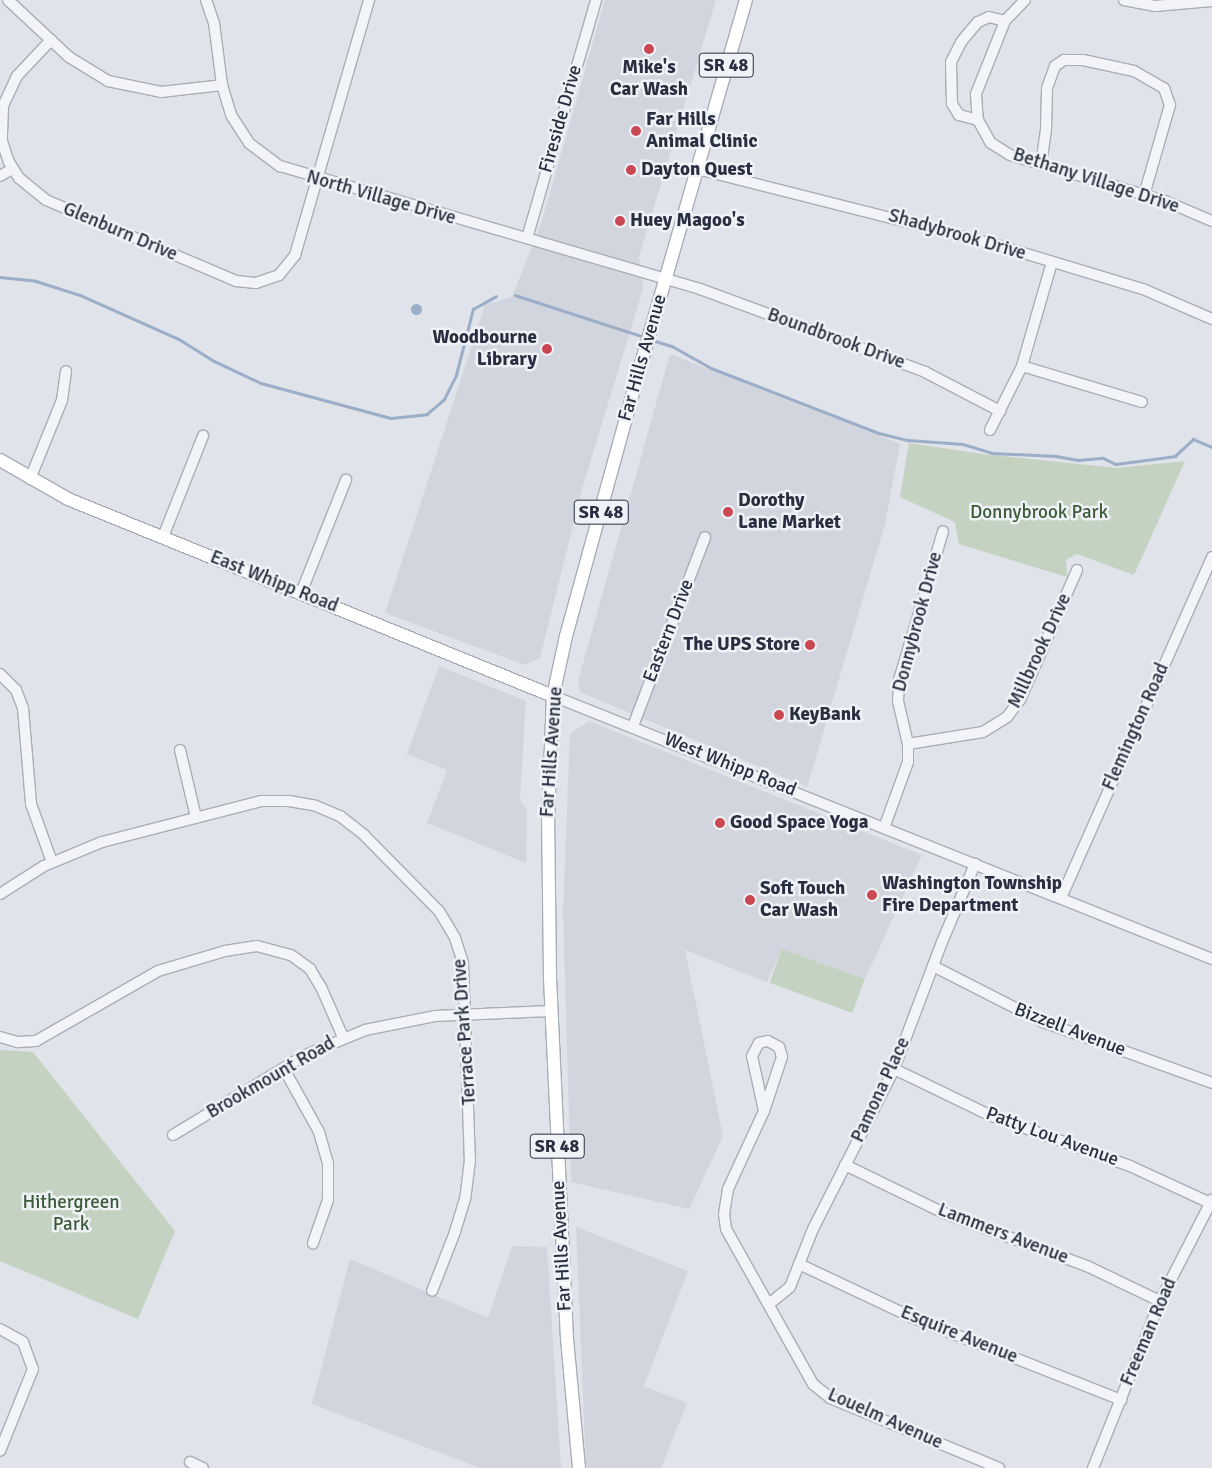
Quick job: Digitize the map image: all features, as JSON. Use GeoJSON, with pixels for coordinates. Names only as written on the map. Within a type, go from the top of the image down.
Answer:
{"type":"FeatureCollection","features":[{"type":"Feature","properties":{"kind":"main road","name":"Far Hills Avenue"},"geometry":{"type":"LineString","coordinates":[[579,1468],[567,1339],[551,1011],[548,813],[553,696],[566,636],[646,345],[746,0]]}},
{"type":"Feature","properties":{"kind":"main road","name":"East Whipp Road"},"geometry":{"type":"LineString","coordinates":[[0,460],[30,479],[68,499],[553,696]]}},
{"type":"Feature","properties":{"kind":"street"},"geometry":{"type":"LineString","coordinates":[[8,0],[50,40],[81,66],[126,87],[161,92],[222,85]]}},
{"type":"Feature","properties":{"kind":"street","name":"North Village Drive"},"geometry":{"type":"LineString","coordinates":[[206,0],[214,23],[222,85],[230,115],[249,143],[280,166],[318,180],[666,279]]}},
{"type":"Feature","properties":{"kind":"street","name":"Glenburn Drive"},"geometry":{"type":"LineString","coordinates":[[50,40],[17,76],[3,106],[2,141],[12,169],[28,187],[46,200],[247,283],[272,279],[291,263],[318,180],[369,0]]}},
{"type":"Feature","properties":{"kind":"street","name":"Fireside Drive"},"geometry":{"type":"LineString","coordinates":[[527,238],[596,0]]}},
{"type":"Feature","properties":{"kind":"street","name":"Bethany Village Drive"},"geometry":{"type":"LineString","coordinates":[[1025,0],[1005,20],[976,94],[978,120],[986,136],[999,149],[1041,165],[1144,194],[1212,221]]}},
{"type":"Feature","properties":{"kind":"street"},"geometry":{"type":"LineString","coordinates":[[1124,0],[1155,6],[1212,1]]}},
{"type":"Feature","properties":{"kind":"street"},"geometry":{"type":"LineString","coordinates":[[978,120],[959,116],[952,104],[952,62],[961,42],[978,22],[989,18],[1005,20]]}},
{"type":"Feature","properties":{"kind":"street"},"geometry":{"type":"LineString","coordinates":[[1041,165],[1046,130],[1047,88],[1052,71],[1059,63],[1070,60],[1108,64],[1134,71],[1164,88],[1170,99],[1169,111],[1144,194]]}},
{"type":"Feature","properties":{"kind":"street"},"geometry":{"type":"LineString","coordinates":[[0,176],[12,169]]}},
{"type":"Feature","properties":{"kind":"street","name":"Shadybrook Drive"},"geometry":{"type":"LineString","coordinates":[[697,169],[918,222],[1162,295],[1212,319]]}},
{"type":"Feature","properties":{"kind":"street"},"geometry":{"type":"LineString","coordinates":[[990,430],[1022,366],[1052,262]]}},
{"type":"Feature","properties":{"kind":"street","name":"Boundbrook Drive"},"geometry":{"type":"LineString","coordinates":[[666,279],[925,372],[1000,410]]}},
{"type":"Feature","properties":{"kind":"street"},"geometry":{"type":"LineString","coordinates":[[1022,366],[1142,402]]}},
{"type":"Feature","properties":{"kind":"street"},"geometry":{"type":"LineString","coordinates":[[30,479],[62,400],[66,371]]}},
{"type":"Feature","properties":{"kind":"street"},"geometry":{"type":"LineString","coordinates":[[163,537],[203,436]]}},
{"type":"Feature","properties":{"kind":"street"},"geometry":{"type":"LineString","coordinates":[[301,593],[346,480]]}},
{"type":"Feature","properties":{"kind":"street","name":"Donnybrook Drive"},"geometry":{"type":"LineString","coordinates":[[884,828],[906,772],[908,744],[899,712],[898,685],[943,531]]}},
{"type":"Feature","properties":{"kind":"street","name":"Eastern Drive"},"geometry":{"type":"LineString","coordinates":[[633,726],[705,537]]}},
{"type":"Feature","properties":{"kind":"street","name":"Flemington Road"},"geometry":{"type":"LineString","coordinates":[[1061,898],[1212,557]]}},
{"type":"Feature","properties":{"kind":"street","name":"Millbrook Drive"},"geometry":{"type":"LineString","coordinates":[[908,744],[983,732],[1007,717],[1020,700],[1077,570]]}},
{"type":"Feature","properties":{"kind":"street"},"geometry":{"type":"LineString","coordinates":[[0,674],[16,690],[23,708],[31,804],[52,862]]}},
{"type":"Feature","properties":{"kind":"street","name":"West Whipp Road"},"geometry":{"type":"LineString","coordinates":[[553,696],[633,726],[1212,959]]}},
{"type":"Feature","properties":{"kind":"street"},"geometry":{"type":"LineString","coordinates":[[180,750],[196,817]]}},
{"type":"Feature","properties":{"kind":"street","name":"Terrace Park Drive"},"geometry":{"type":"LineString","coordinates":[[0,894],[52,862],[102,842],[262,802],[289,800],[316,806],[346,820],[382,852],[447,922],[463,963],[471,1133],[468,1181],[455,1232],[432,1291]]}},
{"type":"Feature","properties":{"kind":"street","name":"Pamona Place"},"geometry":{"type":"LineString","coordinates":[[769,1304],[790,1287],[798,1264],[845,1165],[894,1069],[932,966],[975,864]]}},
{"type":"Feature","properties":{"kind":"street"},"geometry":{"type":"LineString","coordinates":[[0,1037],[18,1042],[36,1041],[158,970],[225,951],[257,946],[286,953],[310,970],[322,986],[343,1037]]}},
{"type":"Feature","properties":{"kind":"street","name":"Bizzell Avenue"},"geometry":{"type":"LineString","coordinates":[[932,966],[1043,1022],[1212,1083]]}},
{"type":"Feature","properties":{"kind":"street","name":"Brookmount Road"},"geometry":{"type":"LineString","coordinates":[[174,1135],[284,1069],[343,1037],[411,1019],[551,1011]]}},
{"type":"Feature","properties":{"kind":"street"},"geometry":{"type":"LineString","coordinates":[[768,1040],[779,1047],[782,1057],[764,1111],[752,1056],[759,1043],[768,1040]]}},
{"type":"Feature","properties":{"kind":"street"},"geometry":{"type":"LineString","coordinates":[[284,1069],[319,1132],[328,1162],[328,1200],[313,1243]]}},
{"type":"Feature","properties":{"kind":"street","name":"Patty Lou Avenue"},"geometry":{"type":"LineString","coordinates":[[894,1069],[1018,1127],[1130,1166],[1211,1202]]}},
{"type":"Feature","properties":{"kind":"street","name":"Louelm Avenue"},"geometry":{"type":"LineString","coordinates":[[764,1111],[728,1190],[724,1214],[730,1239],[769,1304],[813,1384],[824,1394],[999,1468]]}},
{"type":"Feature","properties":{"kind":"street","name":"Lammers Avenue"},"geometry":{"type":"LineString","coordinates":[[845,1165],[944,1213],[1089,1267],[1160,1301]]}},
{"type":"Feature","properties":{"kind":"street","name":"Freeman Road"},"geometry":{"type":"LineString","coordinates":[[1093,1468],[1160,1301],[1211,1202]]}},
{"type":"Feature","properties":{"kind":"street","name":"Esquire Avenue"},"geometry":{"type":"LineString","coordinates":[[798,1264],[913,1318],[1121,1400]]}},
{"type":"Feature","properties":{"kind":"street"},"geometry":{"type":"LineString","coordinates":[[0,1329],[23,1342],[33,1368],[0,1451]]}},
{"type":"Feature","properties":{"kind":"street"},"geometry":{"type":"LineString","coordinates":[[190,1462],[203,1468]]}},
{"type":"Feature","properties":{"kind":"shaded area"},"geometry":{"type":"Polygon","coordinates":[[[605,0],[716,0],[639,257],[643,289],[582,489],[540,658],[525,665],[385,613],[485,305],[512,297],[541,224],[605,0]]]}},
{"type":"Feature","properties":{"kind":"shaded area"},"geometry":{"type":"Polygon","coordinates":[[[670,354],[900,444],[885,524],[807,787],[580,692],[578,681],[670,354]]]}},
{"type":"Feature","properties":{"kind":"shaded area"},"geometry":{"type":"Polygon","coordinates":[[[439,666],[526,701],[520,800],[527,810],[526,863],[427,823],[447,770],[407,754],[439,666]]]}},
{"type":"Feature","properties":{"kind":"shaded area"},"geometry":{"type":"Polygon","coordinates":[[[589,721],[922,855],[865,979],[782,949],[767,982],[685,950],[723,1136],[689,1209],[571,1182],[563,912],[570,734],[589,721]]]}},
{"type":"Feature","properties":{"kind":"shaded area"},"geometry":{"type":"Polygon","coordinates":[[[576,1227],[688,1271],[644,1386],[687,1403],[661,1468],[586,1468],[576,1227]]]}},
{"type":"Feature","properties":{"kind":"shaded area"},"geometry":{"type":"Polygon","coordinates":[[[512,1246],[547,1247],[561,1468],[480,1468],[312,1404],[350,1259],[488,1318],[512,1246]]]}},
{"type":"Feature","properties":{"kind":"green space","name":"Donnybrook Park"},"geometry":{"type":"Polygon","coordinates":[[[909,443],[983,454],[1117,468],[1185,461],[1134,575],[1077,554],[1066,560],[1067,577],[959,544],[955,522],[900,497],[909,443]]]}},
{"type":"Feature","properties":{"kind":"green space"},"geometry":{"type":"Polygon","coordinates":[[[782,949],[865,979],[852,1013],[770,983],[782,949]]]}},
{"type":"Feature","properties":{"kind":"green space","name":"Hithergreen Park"},"geometry":{"type":"Polygon","coordinates":[[[0,1050],[33,1052],[175,1231],[138,1319],[0,1261],[0,1050]]]}},
{"type":"Feature","properties":{"kind":"water"},"geometry":{"type":"Polygon","coordinates":[[[416,303],[422,309],[416,315],[410,309],[416,303]]]}},
{"type":"Feature","properties":{"kind":"waterway"},"geometry":{"type":"LineString","coordinates":[[0,277],[36,281],[80,295],[179,339],[214,361],[261,383],[391,418],[427,414],[444,399],[456,375],[473,309],[496,296]]}},
{"type":"Feature","properties":{"kind":"waterway"},"geometry":{"type":"LineString","coordinates":[[515,295],[644,337]]}},
{"type":"Feature","properties":{"kind":"waterway"},"geometry":{"type":"LineString","coordinates":[[652,340],[672,346],[711,368],[879,433],[908,440],[963,444],[992,453],[1056,456],[1078,460],[1103,458],[1116,464],[1175,456],[1193,439],[1212,447]]}},
{"type":"Feature","properties":{"kind":"place","name":"Mike's Car Wash"},"geometry":{"type":"Point","coordinates":[649,49]}},
{"type":"Feature","properties":{"kind":"place","name":"Far Hills Animal Clinic"},"geometry":{"type":"Point","coordinates":[636,131]}},
{"type":"Feature","properties":{"kind":"place","name":"Dayton Quest"},"geometry":{"type":"Point","coordinates":[631,170]}},
{"type":"Feature","properties":{"kind":"place","name":"Huey Magoo's"},"geometry":{"type":"Point","coordinates":[620,221]}},
{"type":"Feature","properties":{"kind":"place","name":"Woodbourne Library"},"geometry":{"type":"Point","coordinates":[547,349]}},
{"type":"Feature","properties":{"kind":"place","name":"Dorothy Lane Market"},"geometry":{"type":"Point","coordinates":[728,512]}},
{"type":"Feature","properties":{"kind":"place","name":"The UPS Store"},"geometry":{"type":"Point","coordinates":[810,645]}},
{"type":"Feature","properties":{"kind":"place","name":"KeyBank"},"geometry":{"type":"Point","coordinates":[779,715]}},
{"type":"Feature","properties":{"kind":"place","name":"Good Space Yoga"},"geometry":{"type":"Point","coordinates":[720,823]}},
{"type":"Feature","properties":{"kind":"place","name":"Washington Township Fire Department"},"geometry":{"type":"Point","coordinates":[872,895]}},
{"type":"Feature","properties":{"kind":"place","name":"Soft Touch Car Wash"},"geometry":{"type":"Point","coordinates":[750,900]}}]}
